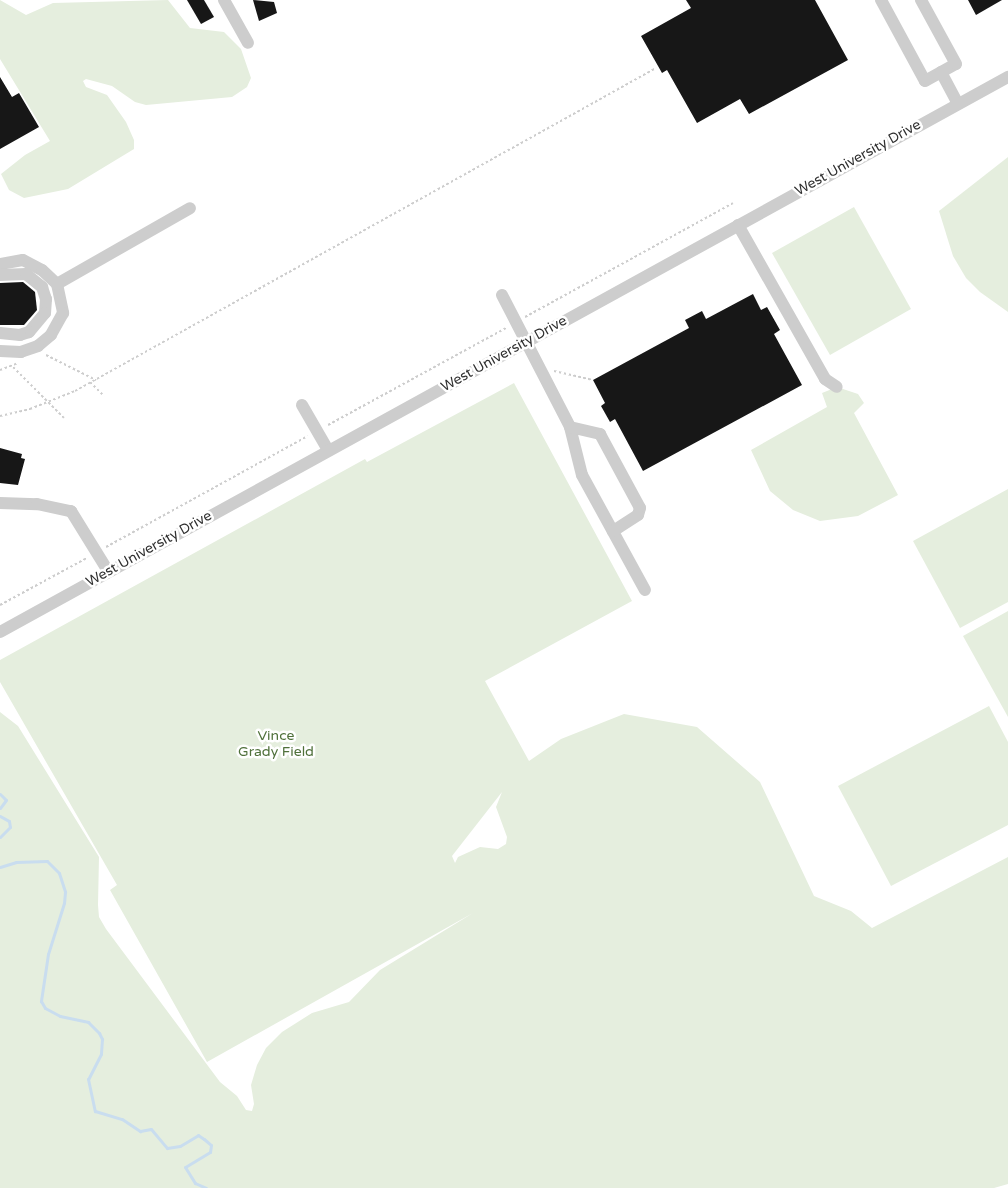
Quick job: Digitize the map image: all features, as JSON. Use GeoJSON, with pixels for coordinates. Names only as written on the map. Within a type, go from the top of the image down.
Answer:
{"type":"FeatureCollection","features":[{"type":"Feature","properties":{"kind":"street"},"geometry":{"type":"LineString","coordinates":[[224,0],[248,44]]}},
{"type":"Feature","properties":{"kind":"street"},"geometry":{"type":"LineString","coordinates":[[881,0],[925,81],[956,64],[921,0]]}},
{"type":"Feature","properties":{"kind":"street"},"geometry":{"type":"LineString","coordinates":[[940,72],[958,104]]}},
{"type":"Feature","properties":{"kind":"street","name":"West University Drive"},"geometry":{"type":"LineString","coordinates":[[0,632],[525,341],[1008,77]]}},
{"type":"Feature","properties":{"kind":"street"},"geometry":{"type":"LineString","coordinates":[[57,284],[190,208]]}},
{"type":"Feature","properties":{"kind":"street"},"geometry":{"type":"LineString","coordinates":[[738,225],[825,379],[837,387]]}},
{"type":"Feature","properties":{"kind":"street"},"geometry":{"type":"LineString","coordinates":[[0,264],[29,262],[57,284],[62,313],[51,336],[38,346],[21,352],[0,351]]}},
{"type":"Feature","properties":{"kind":"street"},"geometry":{"type":"LineString","coordinates":[[0,276],[26,274],[42,287],[46,299],[45,313],[29,332],[20,335],[0,333]]}},
{"type":"Feature","properties":{"kind":"street"},"geometry":{"type":"LineString","coordinates":[[502,295],[537,367],[570,428],[582,475],[645,590]]}},
{"type":"Feature","properties":{"kind":"street"},"geometry":{"type":"LineString","coordinates":[[302,405],[328,450]]}},
{"type":"Feature","properties":{"kind":"street"},"geometry":{"type":"LineString","coordinates":[[570,428],[600,434],[640,508],[638,515],[613,531]]}},
{"type":"Feature","properties":{"kind":"street"},"geometry":{"type":"LineString","coordinates":[[0,503],[37,504],[71,511],[108,571]]}},
{"type":"Feature","properties":{"kind":"path"},"geometry":{"type":"LineString","coordinates":[[0,416],[48,402],[96,380],[656,68]]}},
{"type":"Feature","properties":{"kind":"path"},"geometry":{"type":"LineString","coordinates":[[0,605],[734,203]]}},
{"type":"Feature","properties":{"kind":"path"},"geometry":{"type":"LineString","coordinates":[[42,353],[96,380]]}},
{"type":"Feature","properties":{"kind":"path"},"geometry":{"type":"LineString","coordinates":[[12,366],[64,418]]}},
{"type":"Feature","properties":{"kind":"path"},"geometry":{"type":"LineString","coordinates":[[537,367],[593,380]]}},
{"type":"Feature","properties":{"kind":"path"},"geometry":{"type":"LineString","coordinates":[[90,382],[104,396]]}},
{"type":"Feature","properties":{"kind":"green space"},"geometry":{"type":"Polygon","coordinates":[[[0,0],[26,15],[53,3],[168,0],[190,28],[224,32],[241,49],[251,78],[247,87],[232,97],[146,105],[135,102],[112,86],[86,79],[83,81],[86,87],[107,95],[126,122],[134,140],[134,149],[68,189],[24,198],[9,190],[1,174],[25,155],[50,141],[0,59],[0,0]]]}},
{"type":"Feature","properties":{"kind":"green space"},"geometry":{"type":"Polygon","coordinates":[[[1008,157],[1008,312],[980,292],[966,278],[953,256],[939,211],[1008,157]]]}},
{"type":"Feature","properties":{"kind":"green space"},"geometry":{"type":"Polygon","coordinates":[[[854,207],[911,309],[830,355],[772,253],[854,207]]]}},
{"type":"Feature","properties":{"kind":"green space","name":"Vince Grady Field"},"geometry":{"type":"Polygon","coordinates":[[[514,383],[632,601],[485,681],[529,761],[561,739],[624,714],[697,727],[760,782],[814,896],[851,911],[872,928],[1008,857],[1008,1184],[994,1188],[0,1188],[0,712],[18,726],[99,857],[99,917],[106,929],[220,1082],[237,1096],[246,1110],[252,1111],[254,1104],[251,1085],[257,1065],[266,1048],[282,1032],[312,1013],[349,1002],[380,970],[473,913],[207,1062],[110,890],[117,885],[0,682],[0,660],[365,459],[367,462],[514,383]],[[502,792],[452,856],[455,863],[458,857],[480,847],[498,849],[506,844],[507,837],[496,807],[502,792]]]}},
{"type":"Feature","properties":{"kind":"green space"},"geometry":{"type":"Polygon","coordinates":[[[837,387],[858,394],[864,403],[854,413],[898,495],[858,516],[820,521],[793,510],[770,491],[751,450],[827,407],[822,393],[837,387]]]}},
{"type":"Feature","properties":{"kind":"green space"},"geometry":{"type":"Polygon","coordinates":[[[1008,489],[1008,602],[960,628],[913,541],[1008,489]]]}},
{"type":"Feature","properties":{"kind":"green space"},"geometry":{"type":"Polygon","coordinates":[[[1008,611],[1008,717],[963,636],[1008,611]]]}},
{"type":"Feature","properties":{"kind":"green space"},"geometry":{"type":"Polygon","coordinates":[[[989,706],[1008,742],[1008,825],[891,886],[838,786],[989,706]]]}},
{"type":"Feature","properties":{"kind":"building"},"geometry":{"type":"Polygon","coordinates":[[[187,0],[204,0],[214,17],[201,24],[187,0]]]}},
{"type":"Feature","properties":{"kind":"building"},"geometry":{"type":"Polygon","coordinates":[[[253,0],[274,2],[277,13],[259,21],[253,0]]]}},
{"type":"Feature","properties":{"kind":"building"},"geometry":{"type":"Polygon","coordinates":[[[686,0],[815,0],[848,60],[749,114],[740,99],[697,123],[667,70],[662,73],[641,36],[691,8],[686,0]]]}},
{"type":"Feature","properties":{"kind":"building"},"geometry":{"type":"Polygon","coordinates":[[[968,0],[1002,0],[976,15],[968,0]]]}},
{"type":"Feature","properties":{"kind":"building"},"geometry":{"type":"Polygon","coordinates":[[[0,77],[12,97],[19,93],[39,127],[0,149],[0,77]]]}},
{"type":"Feature","properties":{"kind":"building"},"geometry":{"type":"Polygon","coordinates":[[[23,282],[35,292],[37,310],[24,325],[0,325],[0,283],[23,282]]]}},
{"type":"Feature","properties":{"kind":"building"},"geometry":{"type":"Polygon","coordinates":[[[753,294],[761,310],[767,307],[780,330],[774,334],[802,385],[643,471],[615,419],[610,422],[601,406],[605,403],[593,380],[689,328],[685,320],[702,311],[706,319],[753,294]]]}},
{"type":"Feature","properties":{"kind":"building"},"geometry":{"type":"Polygon","coordinates":[[[0,448],[22,454],[21,458],[25,459],[18,485],[0,483],[0,448]]]}},
{"type":"Feature","properties":{"kind":"waterway"},"geometry":{"type":"LineString","coordinates":[[0,794],[6,800],[0,808]]}},
{"type":"Feature","properties":{"kind":"waterway"},"geometry":{"type":"LineString","coordinates":[[0,816],[9,821],[10,827],[0,837]]}},
{"type":"Feature","properties":{"kind":"waterway"},"geometry":{"type":"LineString","coordinates":[[0,867],[16,862],[47,861],[59,873],[65,892],[64,903],[48,954],[41,1001],[45,1008],[60,1016],[88,1022],[102,1039],[101,1054],[88,1079],[95,1111],[122,1119],[140,1131],[151,1129],[167,1148],[180,1146],[198,1135],[204,1139],[211,1145],[210,1152],[185,1167],[195,1183],[206,1188]]}}]}
